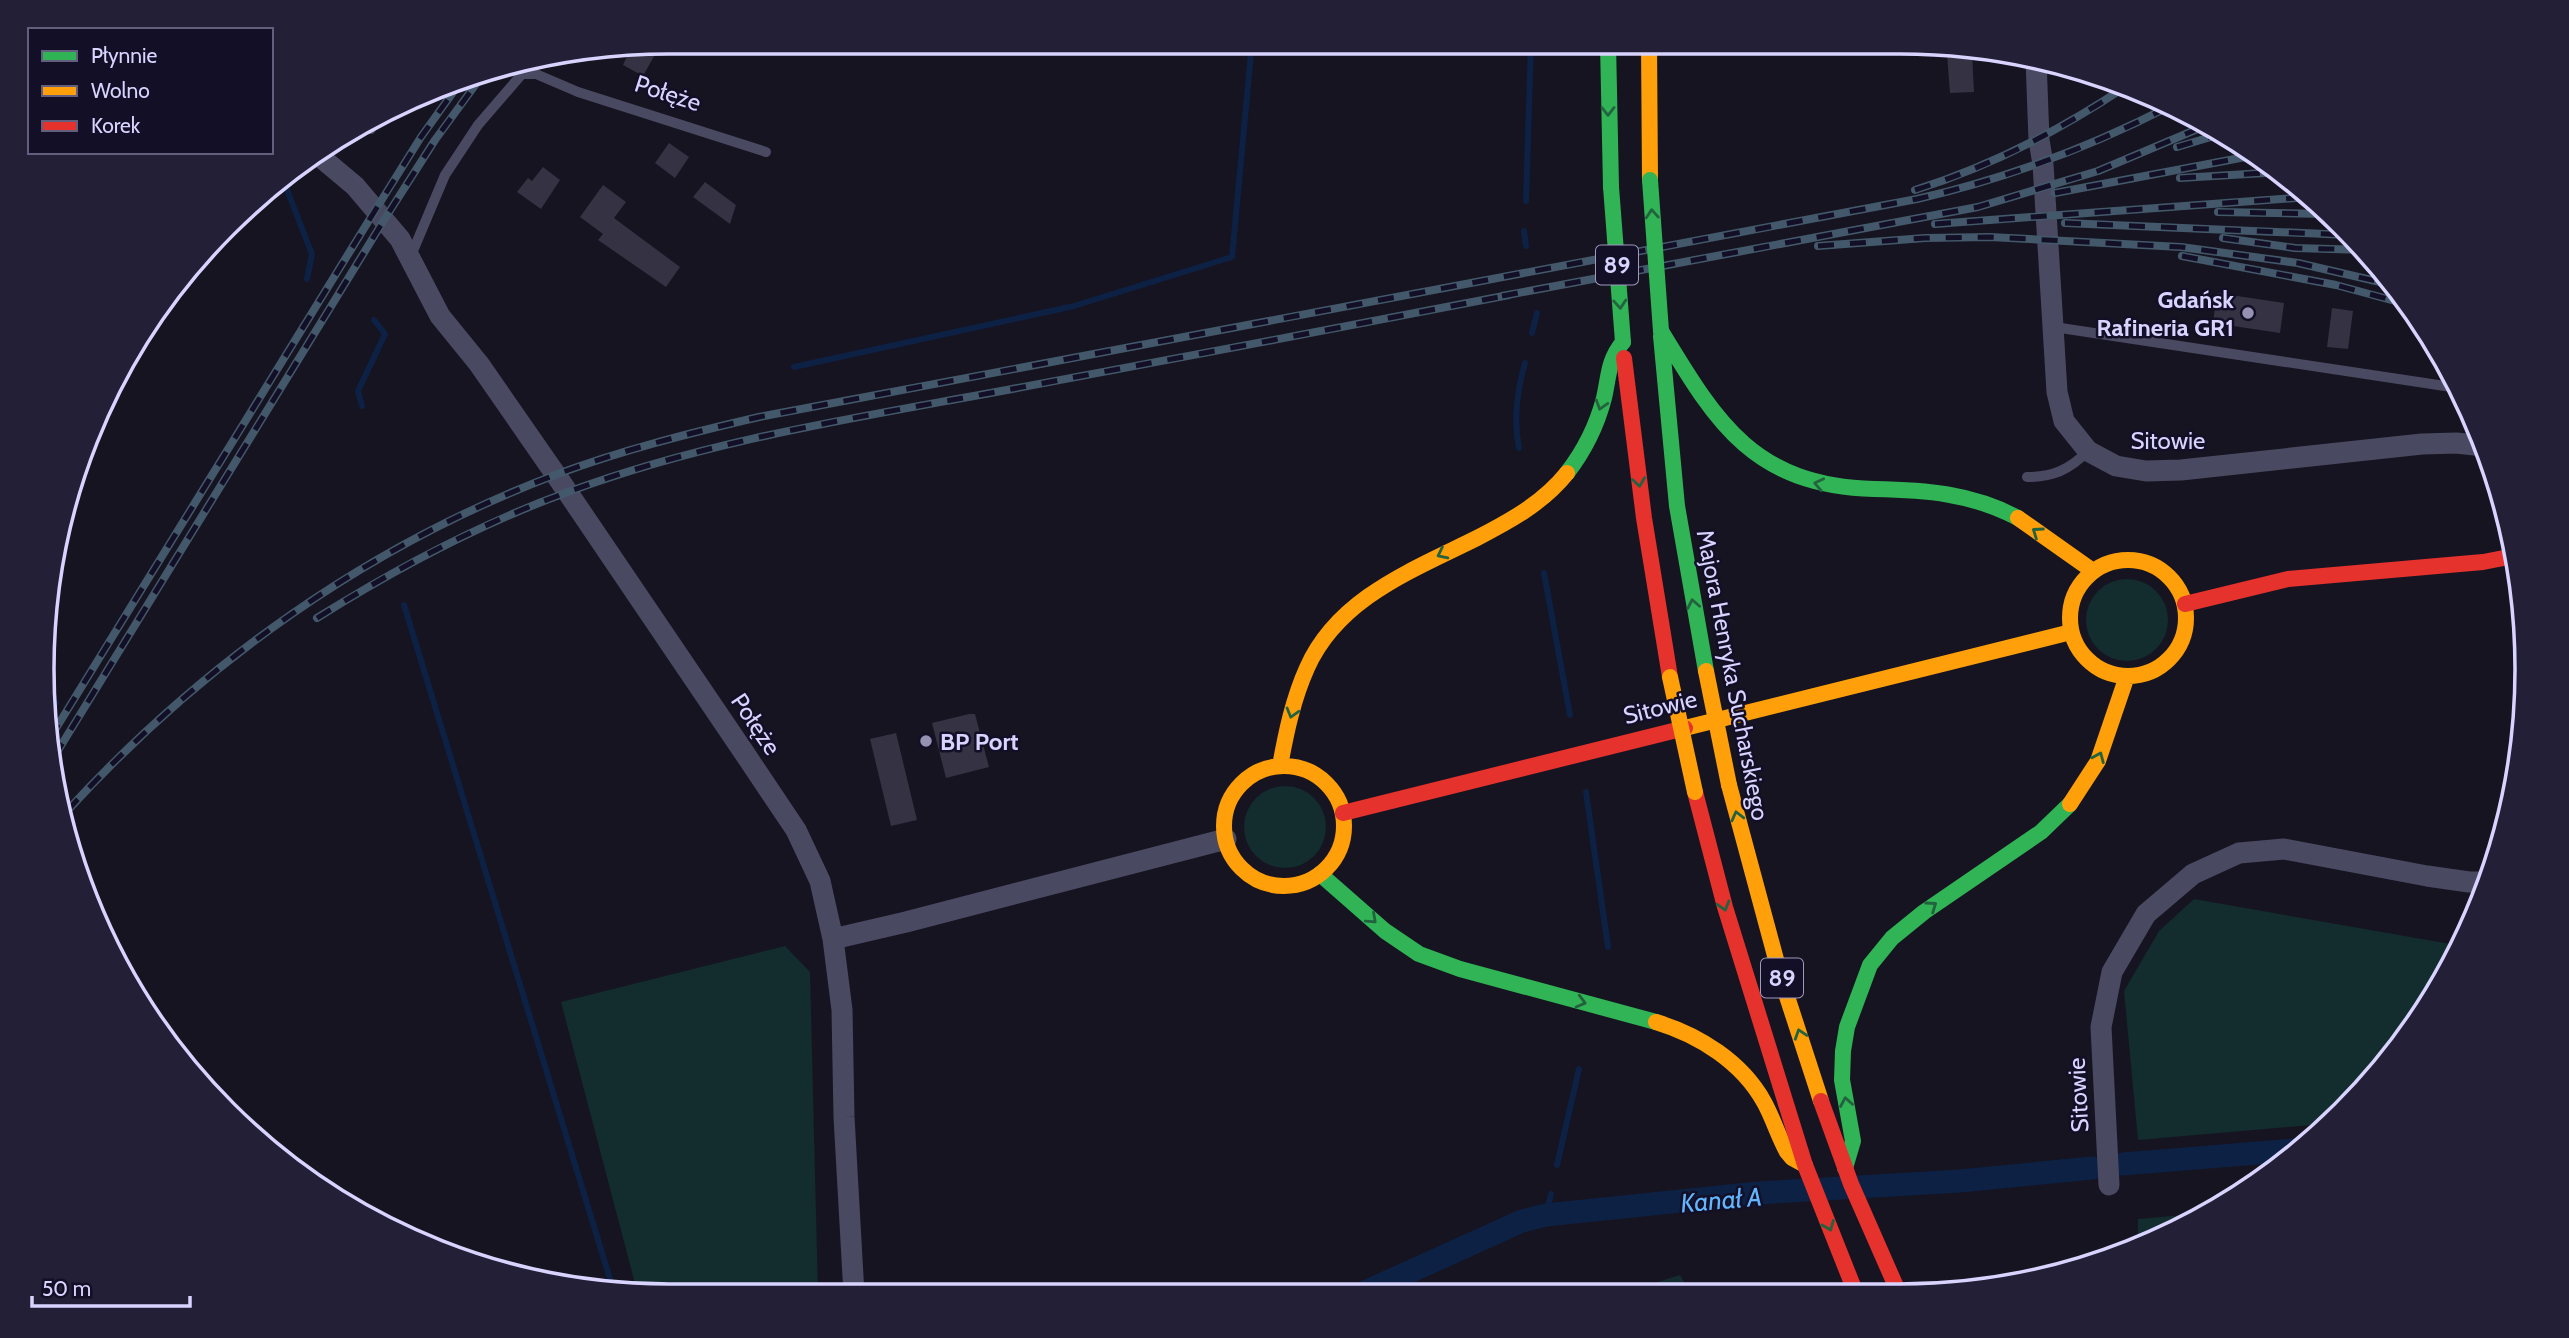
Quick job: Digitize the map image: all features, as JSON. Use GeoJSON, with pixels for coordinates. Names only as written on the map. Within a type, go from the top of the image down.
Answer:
{"type":"FeatureCollection","features":[{"type":"Feature","properties":{"kind":"main road","name":"89"},"geometry":{"type":"LineString","coordinates":[[1608,54],[1611,187],[1622,342],[1639,482],[1670,677],[1695,792],[1725,907],[1805,1165],[1852,1284]]}},
{"type":"Feature","properties":{"kind":"main road","name":"Majora Henryka Sucharskiego"},"geometry":{"type":"LineString","coordinates":[[1649,54],[1650,180],[1677,506],[1706,671],[1729,785],[1766,926],[1845,1168],[1894,1284]]}},
{"type":"Feature","properties":{"kind":"main road"},"geometry":{"type":"LineString","coordinates":[[1661,331],[1720,423],[1757,457],[1779,470],[1807,482],[1829,486],[1925,490],[1974,499],[2016,517],[2093,571]]}},
{"type":"Feature","properties":{"kind":"main road"},"geometry":{"type":"LineString","coordinates":[[1280,766],[1301,682],[1313,655],[1327,634],[1368,596],[1400,575],[1508,522],[1536,504],[1556,486],[1578,459],[1593,428],[1603,401],[1610,360],[1622,342]]}},
{"type":"Feature","properties":{"kind":"main road"},"geometry":{"type":"LineString","coordinates":[[2185,604],[2288,579],[2504,558]]}},
{"type":"Feature","properties":{"kind":"main road"},"geometry":{"type":"LineString","coordinates":[[2129,559],[2148,563],[2165,572],[2178,587],[2185,604],[2187,620],[2178,648],[2169,660],[2143,675],[2112,674],[2098,668],[2086,659],[2071,632],[2069,618],[2076,592],[2093,571],[2110,562],[2129,559]]}},
{"type":"Feature","properties":{"kind":"main road","name":"Sitowie"},"geometry":{"type":"LineString","coordinates":[[1343,813],[2071,632]]}},
{"type":"Feature","properties":{"kind":"main road"},"geometry":{"type":"LineString","coordinates":[[1845,1168],[1853,1141],[1842,1080],[1843,1051],[1847,1027],[1870,965],[1892,939],[1924,912],[2041,832],[2067,808],[2098,761],[2127,676]]}},
{"type":"Feature","properties":{"kind":"main road"},"geometry":{"type":"LineString","coordinates":[[1280,766],[1308,771],[1331,787],[1343,813],[1343,841],[1338,853],[1320,874],[1296,885],[1270,884],[1257,880],[1237,863],[1226,839],[1226,810],[1232,797],[1240,785],[1265,769],[1280,766]]}},
{"type":"Feature","properties":{"kind":"main road"},"geometry":{"type":"LineString","coordinates":[[1320,874],[1385,931],[1419,954],[1460,969],[1660,1023],[1712,1049],[1747,1079],[1762,1099],[1790,1156],[1805,1165]]}},
{"type":"Feature","properties":{"kind":"street","name":"Sitowie"},"geometry":{"type":"LineString","coordinates":[[2039,70],[2039,140],[2043,164],[2057,392],[2064,421],[2088,451],[2116,466],[2146,471],[2181,470],[2421,444],[2472,445]]}},
{"type":"Feature","properties":{"kind":"street","name":"Połęże"},"geometry":{"type":"LineString","coordinates":[[324,160],[355,186],[400,240],[440,316],[479,364],[556,475],[796,830],[820,881],[833,939],[842,1010],[844,1116],[853,1284]]}},
{"type":"Feature","properties":{"kind":"street"},"geometry":{"type":"LineString","coordinates":[[833,939],[1226,839]]}},
{"type":"Feature","properties":{"kind":"street","name":"Sitowie"},"geometry":{"type":"LineString","coordinates":[[2109,1185],[2101,1027],[2112,972],[2146,914],[2193,874],[2239,853],[2284,849],[2427,876],[2476,882]]}},
{"type":"Feature","properties":{"kind":"lane","name":"Połęże"},"geometry":{"type":"LineString","coordinates":[[410,258],[445,176],[478,125],[522,74],[536,74],[578,92],[766,152]]}},
{"type":"Feature","properties":{"kind":"lane"},"geometry":{"type":"LineString","coordinates":[[2054,327],[2445,386]]}},
{"type":"Feature","properties":{"kind":"lane"},"geometry":{"type":"LineString","coordinates":[[2027,477],[2054,475],[2077,462],[2088,451]]}},
{"type":"Feature","properties":{"kind":"green space"},"geometry":{"type":"Polygon","coordinates":[[[2119,579],[2135,579],[2150,586],[2161,597],[2168,612],[2165,636],[2156,649],[2135,661],[2119,661],[2104,654],[2093,643],[2086,628],[2086,612],[2093,597],[2104,586],[2119,579]]]}},
{"type":"Feature","properties":{"kind":"green space"},"geometry":{"type":"Polygon","coordinates":[[[1285,786],[1301,789],[1314,798],[1323,811],[1326,827],[1323,843],[1314,856],[1301,865],[1285,868],[1269,865],[1256,856],[1247,843],[1244,827],[1247,811],[1256,798],[1269,789],[1285,786]]]}},
{"type":"Feature","properties":{"kind":"green space"},"geometry":{"type":"Polygon","coordinates":[[[2194,899],[2449,944],[2411,1011],[2388,1043],[2335,1104],[2312,1125],[2138,1140],[2124,991],[2159,931],[2194,899]]]}},
{"type":"Feature","properties":{"kind":"green space"},"geometry":{"type":"Polygon","coordinates":[[[785,946],[810,972],[818,1284],[635,1282],[561,1002],[785,946]]]}},
{"type":"Feature","properties":{"kind":"green space"},"geometry":{"type":"Polygon","coordinates":[[[2181,1215],[2138,1236],[2138,1219],[2181,1215]]]}},
{"type":"Feature","properties":{"kind":"green space"},"geometry":{"type":"Polygon","coordinates":[[[1680,1275],[1685,1284],[1651,1284],[1680,1275]]]}},
{"type":"Feature","properties":{"kind":"building"},"geometry":{"type":"Polygon","coordinates":[[[655,55],[643,76],[623,65],[627,56],[655,55]]]}},
{"type":"Feature","properties":{"kind":"building"},"geometry":{"type":"Polygon","coordinates":[[[1947,57],[1972,59],[1974,92],[1950,93],[1947,57]]]}},
{"type":"Feature","properties":{"kind":"building"},"geometry":{"type":"Polygon","coordinates":[[[669,143],[689,157],[675,178],[655,163],[669,143]]]}},
{"type":"Feature","properties":{"kind":"building"},"geometry":{"type":"Polygon","coordinates":[[[543,167],[560,180],[541,209],[517,192],[528,178],[532,181],[543,167]]]}},
{"type":"Feature","properties":{"kind":"building"},"geometry":{"type":"Polygon","coordinates":[[[705,182],[736,205],[730,224],[693,197],[705,182]]]}},
{"type":"Feature","properties":{"kind":"building"},"geometry":{"type":"Polygon","coordinates":[[[603,185],[626,202],[614,218],[680,267],[666,287],[598,240],[603,234],[580,217],[603,185]]]}},
{"type":"Feature","properties":{"kind":"building","name":"Gdańsk Rafineria GR1"},"geometry":{"type":"Polygon","coordinates":[[[2217,293],[2284,303],[2280,333],[2213,323],[2217,293]]]}},
{"type":"Feature","properties":{"kind":"building"},"geometry":{"type":"Polygon","coordinates":[[[2332,308],[2353,311],[2348,349],[2327,347],[2332,308]]]}},
{"type":"Feature","properties":{"kind":"building"},"geometry":{"type":"Polygon","coordinates":[[[975,714],[989,767],[946,778],[932,723],[975,714]]]}},
{"type":"Feature","properties":{"kind":"building"},"geometry":{"type":"Polygon","coordinates":[[[896,733],[917,820],[891,826],[870,739],[896,733]]]}},
{"type":"Feature","properties":{"kind":"waterway"},"geometry":{"type":"LineString","coordinates":[[794,367],[1074,306],[1232,257],[1251,54]]}},
{"type":"Feature","properties":{"kind":"waterway"},"geometry":{"type":"LineString","coordinates":[[1526,201],[1531,54]]}},
{"type":"Feature","properties":{"kind":"waterway"},"geometry":{"type":"LineString","coordinates":[[286,188],[312,254],[307,279]]}},
{"type":"Feature","properties":{"kind":"waterway"},"geometry":{"type":"LineString","coordinates":[[1524,231],[1526,246]]}},
{"type":"Feature","properties":{"kind":"waterway"},"geometry":{"type":"LineString","coordinates":[[1532,333],[1537,313]]}},
{"type":"Feature","properties":{"kind":"waterway"},"geometry":{"type":"LineString","coordinates":[[362,406],[358,391],[385,334],[374,320]]}},
{"type":"Feature","properties":{"kind":"waterway"},"geometry":{"type":"LineString","coordinates":[[1519,448],[1517,405],[1525,363]]}},
{"type":"Feature","properties":{"kind":"waterway"},"geometry":{"type":"LineString","coordinates":[[1544,573],[1570,715]]}},
{"type":"Feature","properties":{"kind":"waterway"},"geometry":{"type":"LineString","coordinates":[[404,605],[610,1280]]}},
{"type":"Feature","properties":{"kind":"waterway"},"geometry":{"type":"LineString","coordinates":[[1586,792],[1608,947]]}},
{"type":"Feature","properties":{"kind":"waterway"},"geometry":{"type":"LineString","coordinates":[[1557,1165],[1579,1069]]}},
{"type":"Feature","properties":{"kind":"waterway","name":"Kanał A"},"geometry":{"type":"LineString","coordinates":[[2123,1164],[2281,1151]]}},
{"type":"Feature","properties":{"kind":"waterway","name":"Kanał A"},"geometry":{"type":"LineString","coordinates":[[1383,1284],[1522,1221],[1546,1215],[1758,1193],[1960,1181],[2092,1168]]}},
{"type":"Feature","properties":{"kind":"waterway"},"geometry":{"type":"LineString","coordinates":[[1546,1215],[1551,1194]]}},
{"type":"Feature","properties":{"kind":"railway"},"geometry":{"type":"LineString","coordinates":[[60,747],[384,220],[435,140],[475,86]]}},
{"type":"Feature","properties":{"kind":"railway"},"geometry":{"type":"LineString","coordinates":[[1915,190],[1971,170],[2024,146],[2115,93]]}},
{"type":"Feature","properties":{"kind":"railway"},"geometry":{"type":"LineString","coordinates":[[58,726],[421,137],[452,94]]}},
{"type":"Feature","properties":{"kind":"railway"},"geometry":{"type":"LineString","coordinates":[[70,808],[174,706],[291,614],[418,537],[486,504],[580,466],[707,429],[759,417],[1917,199],[1984,182],[2048,160],[2158,112]]}},
{"type":"Feature","properties":{"kind":"railway"},"geometry":{"type":"LineString","coordinates":[[1502,296],[1978,207],[2098,171],[2195,130]]}},
{"type":"Feature","properties":{"kind":"railway"},"geometry":{"type":"LineString","coordinates":[[2177,147],[2208,138]]}},
{"type":"Feature","properties":{"kind":"railway"},"geometry":{"type":"LineString","coordinates":[[2055,193],[2242,158]]}},
{"type":"Feature","properties":{"kind":"railway"},"geometry":{"type":"LineString","coordinates":[[2180,178],[2263,173]]}},
{"type":"Feature","properties":{"kind":"railway"},"geometry":{"type":"LineString","coordinates":[[1935,224],[2294,198]]}},
{"type":"Feature","properties":{"kind":"railway"},"geometry":{"type":"LineString","coordinates":[[2218,212],[2312,214]]}},
{"type":"Feature","properties":{"kind":"railway"},"geometry":{"type":"LineString","coordinates":[[2065,223],[2335,234]]}},
{"type":"Feature","properties":{"kind":"railway"},"geometry":{"type":"LineString","coordinates":[[1818,246],[1925,238],[1990,237],[2181,247],[2298,263],[2376,281]]}},
{"type":"Feature","properties":{"kind":"railway"},"geometry":{"type":"LineString","coordinates":[[2223,238],[2295,248],[2349,250]]}},
{"type":"Feature","properties":{"kind":"railway"},"geometry":{"type":"LineString","coordinates":[[2182,256],[2336,285],[2392,300]]}},
{"type":"Feature","properties":{"kind":"railway"},"geometry":{"type":"LineString","coordinates":[[317,618],[408,565],[502,518],[568,492],[677,457],[843,420],[1509,295]]}},
{"type":"Feature","properties":{"kind":"traffic: fast"},"geometry":{"type":"LineString","coordinates":[[1608,54],[1611,187]]}},
{"type":"Feature","properties":{"kind":"traffic: fast"},"geometry":{"type":"LineString","coordinates":[[1650,180],[1661,331]]}},
{"type":"Feature","properties":{"kind":"traffic: fast"},"geometry":{"type":"LineString","coordinates":[[1611,187],[1623,342]]}},
{"type":"Feature","properties":{"kind":"traffic: fast"},"geometry":{"type":"LineString","coordinates":[[1661,331],[1701,395],[1722,421],[1744,444],[1769,462],[1798,476],[1833,485],[1948,494],[1983,503],[2018,518]]}},
{"type":"Feature","properties":{"kind":"traffic: fast"},"geometry":{"type":"LineString","coordinates":[[1661,336],[1677,506],[1706,671]]}},
{"type":"Feature","properties":{"kind":"traffic: fast"},"geometry":{"type":"LineString","coordinates":[[1567,473],[1594,428],[1612,362],[1623,342]]}},
{"type":"Feature","properties":{"kind":"traffic: fast"},"geometry":{"type":"LineString","coordinates":[[1845,1168],[1853,1141],[1842,1080],[1843,1051],[1847,1027],[1870,965],[1892,938],[1924,912],[2041,832],[2070,804]]}},
{"type":"Feature","properties":{"kind":"traffic: fast"},"geometry":{"type":"LineString","coordinates":[[1320,874],[1385,931],[1419,954],[1460,969],[1656,1022]]}},
{"type":"Feature","properties":{"kind":"traffic: slow"},"geometry":{"type":"LineString","coordinates":[[1649,54],[1650,180]]}},
{"type":"Feature","properties":{"kind":"traffic: slow"},"geometry":{"type":"LineString","coordinates":[[1280,766],[1290,716],[1302,680],[1321,644],[1338,623],[1358,605],[1403,575],[1489,532],[1525,510],[1558,484],[1567,473]]}},
{"type":"Feature","properties":{"kind":"traffic: slow"},"geometry":{"type":"LineString","coordinates":[[2018,518],[2093,571]]}},
{"type":"Feature","properties":{"kind":"traffic: slow"},"geometry":{"type":"LineString","coordinates":[[2128,560],[2150,564],[2169,577],[2182,596],[2186,618],[2182,640],[2169,659],[2150,672],[2128,676],[2106,672],[2087,659],[2074,640],[2070,618],[2074,596],[2087,577],[2106,564],[2128,560]]}},
{"type":"Feature","properties":{"kind":"traffic: slow"},"geometry":{"type":"LineString","coordinates":[[1685,728],[2071,632]]}},
{"type":"Feature","properties":{"kind":"traffic: slow"},"geometry":{"type":"LineString","coordinates":[[1706,671],[1729,785]]}},
{"type":"Feature","properties":{"kind":"traffic: slow"},"geometry":{"type":"LineString","coordinates":[[2070,804],[2098,761],[2127,676]]}},
{"type":"Feature","properties":{"kind":"traffic: slow"},"geometry":{"type":"LineString","coordinates":[[1670,677],[1695,792]]}},
{"type":"Feature","properties":{"kind":"traffic: slow"},"geometry":{"type":"LineString","coordinates":[[1284,766],[1307,771],[1326,784],[1339,803],[1344,826],[1339,849],[1326,868],[1307,881],[1284,886],[1261,881],[1242,868],[1229,849],[1224,826],[1229,803],[1242,784],[1261,771],[1284,766]]}},
{"type":"Feature","properties":{"kind":"traffic: slow"},"geometry":{"type":"LineString","coordinates":[[1729,785],[1781,978],[1821,1101]]}},
{"type":"Feature","properties":{"kind":"traffic: slow"},"geometry":{"type":"LineString","coordinates":[[1656,1022],[1703,1042],[1744,1074],[1764,1102],[1787,1152],[1805,1165]]}},
{"type":"Feature","properties":{"kind":"traffic: jam"},"geometry":{"type":"LineString","coordinates":[[1624,358],[1644,518],[1670,677]]}},
{"type":"Feature","properties":{"kind":"traffic: jam"},"geometry":{"type":"LineString","coordinates":[[2185,604],[2288,579],[2504,558]]}},
{"type":"Feature","properties":{"kind":"traffic: jam"},"geometry":{"type":"LineString","coordinates":[[1343,813],[1685,728]]}},
{"type":"Feature","properties":{"kind":"traffic: jam"},"geometry":{"type":"LineString","coordinates":[[1695,792],[1725,907],[1805,1165],[1852,1284]]}},
{"type":"Feature","properties":{"kind":"traffic: jam"},"geometry":{"type":"LineString","coordinates":[[1821,1101],[1851,1184],[1895,1284]]}},
{"type":"Feature","properties":{"kind":"place","name":"Gdańsk Rafineria GR1"},"geometry":{"type":"Point","coordinates":[2248,313]}},
{"type":"Feature","properties":{"kind":"place","name":"BP Port"},"geometry":{"type":"Point","coordinates":[926,741]}}]}
